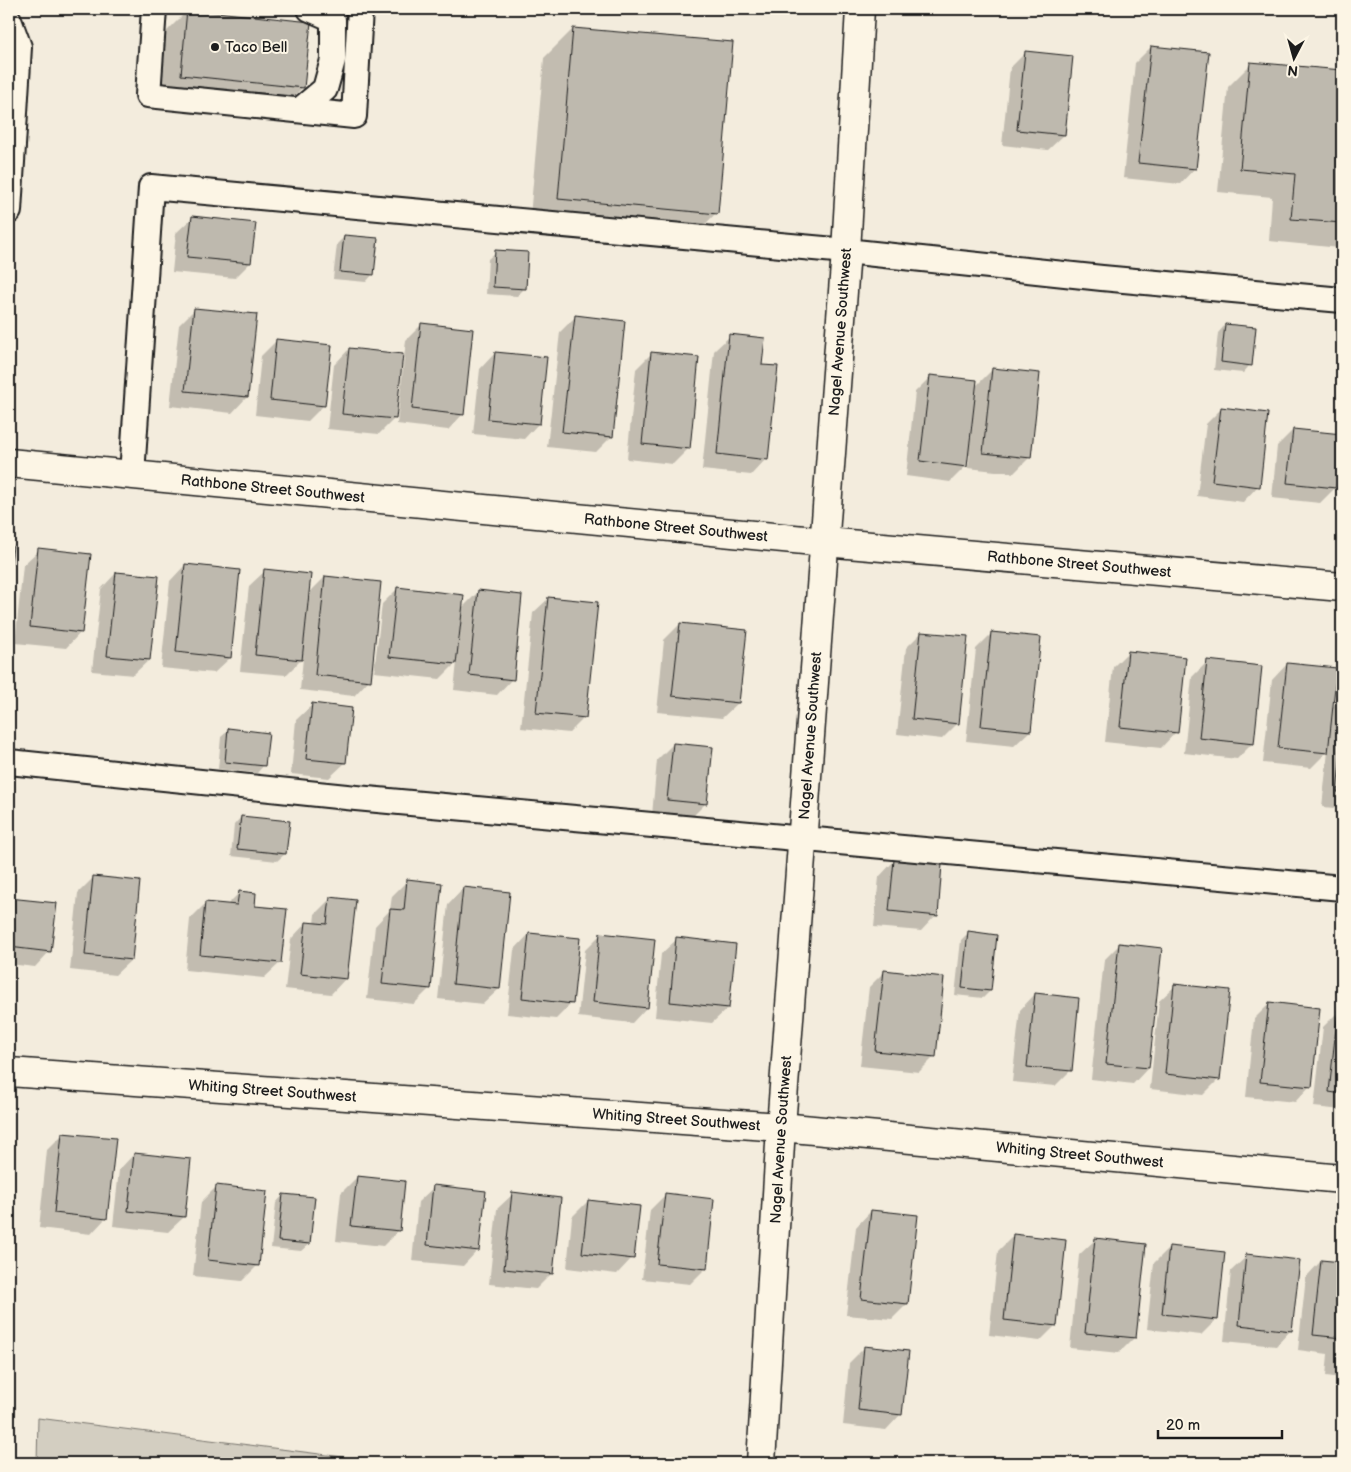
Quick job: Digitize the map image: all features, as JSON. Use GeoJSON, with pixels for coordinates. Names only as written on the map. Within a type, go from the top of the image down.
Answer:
{"type":"FeatureCollection","features":[{"type":"Feature","properties":{"kind":"street","name":"Nagel Avenue Southwest"},"geometry":{"type":"LineString","coordinates":[[761,1463],[781,1127],[846,251],[860,9]]}},
{"type":"Feature","properties":{"kind":"street","name":"Rathbone Street Southwest"},"geometry":{"type":"LineString","coordinates":[[9,463],[825,542],[1342,588]]}},
{"type":"Feature","properties":{"kind":"street","name":"Whiting Street Southwest"},"geometry":{"type":"LineString","coordinates":[[9,1072],[781,1127],[1342,1179]]}},
{"type":"Feature","properties":{"kind":"lane"},"geometry":{"type":"LineString","coordinates":[[154,9],[148,95],[354,116],[360,9]]}},
{"type":"Feature","properties":{"kind":"lane"},"geometry":{"type":"LineString","coordinates":[[300,110],[325,89],[333,60],[333,19],[310,9]]}},
{"type":"Feature","properties":{"kind":"lane"},"geometry":{"type":"LineString","coordinates":[[9,20],[19,47],[9,211]]}},
{"type":"Feature","properties":{"kind":"lane"},"geometry":{"type":"LineString","coordinates":[[132,475],[151,187],[846,251],[1112,279],[1342,300]]}},
{"type":"Feature","properties":{"kind":"lane"},"geometry":{"type":"LineString","coordinates":[[9,762],[356,798],[1342,888]]}},
{"type":"Feature","properties":{"kind":"shaded area"},"geometry":{"type":"Polygon","coordinates":[[[38,1418],[390,1463],[37,1463],[38,1418]]]}},
{"type":"Feature","properties":{"kind":"building"},"geometry":{"type":"Polygon","coordinates":[[[187,9],[311,22],[304,88],[181,75],[187,9]]]}},
{"type":"Feature","properties":{"kind":"building"},"geometry":{"type":"Polygon","coordinates":[[[573,28],[733,42],[718,214],[558,199],[573,28]]]}},
{"type":"Feature","properties":{"kind":"building"},"geometry":{"type":"Polygon","coordinates":[[[1151,46],[1209,52],[1196,169],[1138,163],[1151,46]]]}},
{"type":"Feature","properties":{"kind":"building"},"geometry":{"type":"Polygon","coordinates":[[[1025,51],[1073,56],[1065,135],[1017,130],[1025,51]]]}},
{"type":"Feature","properties":{"kind":"building"},"geometry":{"type":"Polygon","coordinates":[[[1250,62],[1342,70],[1342,223],[1291,219],[1295,174],[1240,169],[1250,62]]]}},
{"type":"Feature","properties":{"kind":"building"},"geometry":{"type":"Polygon","coordinates":[[[192,216],[256,223],[251,263],[187,257],[192,216]]]}},
{"type":"Feature","properties":{"kind":"building"},"geometry":{"type":"Polygon","coordinates":[[[344,235],[378,238],[374,275],[340,272],[344,235]]]}},
{"type":"Feature","properties":{"kind":"building"},"geometry":{"type":"Polygon","coordinates":[[[495,250],[528,252],[526,289],[493,287],[495,250]]]}},
{"type":"Feature","properties":{"kind":"building"},"geometry":{"type":"Polygon","coordinates":[[[194,308],[257,314],[248,397],[185,391],[194,308]]]}},
{"type":"Feature","properties":{"kind":"building"},"geometry":{"type":"Polygon","coordinates":[[[575,315],[625,321],[613,437],[562,432],[575,315]]]}},
{"type":"Feature","properties":{"kind":"building"},"geometry":{"type":"Polygon","coordinates":[[[421,323],[473,329],[464,415],[412,409],[421,323]]]}},
{"type":"Feature","properties":{"kind":"building"},"geometry":{"type":"Polygon","coordinates":[[[1225,324],[1256,327],[1252,366],[1221,362],[1225,324]]]}},
{"type":"Feature","properties":{"kind":"building"},"geometry":{"type":"Polygon","coordinates":[[[729,334],[765,338],[762,365],[778,366],[768,460],[717,454],[729,334]]]}},
{"type":"Feature","properties":{"kind":"building"},"geometry":{"type":"Polygon","coordinates":[[[276,339],[332,345],[325,406],[270,400],[276,339]]]}},
{"type":"Feature","properties":{"kind":"building"},"geometry":{"type":"Polygon","coordinates":[[[349,348],[403,354],[396,419],[342,414],[349,348]]]}},
{"type":"Feature","properties":{"kind":"building"},"geometry":{"type":"Polygon","coordinates":[[[495,352],[547,357],[540,424],[488,419],[495,352]]]}},
{"type":"Feature","properties":{"kind":"building"},"geometry":{"type":"Polygon","coordinates":[[[651,352],[699,357],[690,449],[642,444],[651,352]]]}},
{"type":"Feature","properties":{"kind":"building"},"geometry":{"type":"Polygon","coordinates":[[[992,368],[1040,373],[1031,458],[983,453],[992,368]]]}},
{"type":"Feature","properties":{"kind":"building"},"geometry":{"type":"Polygon","coordinates":[[[930,375],[977,380],[967,467],[920,461],[930,375]]]}},
{"type":"Feature","properties":{"kind":"building"},"geometry":{"type":"Polygon","coordinates":[[[1221,407],[1268,413],[1260,487],[1212,481],[1221,407]]]}},
{"type":"Feature","properties":{"kind":"building"},"geometry":{"type":"Polygon","coordinates":[[[1293,429],[1342,434],[1336,488],[1287,483],[1293,429]]]}},
{"type":"Feature","properties":{"kind":"building"},"geometry":{"type":"Polygon","coordinates":[[[9,545],[13,546],[9,582],[9,545]]]}},
{"type":"Feature","properties":{"kind":"building"},"geometry":{"type":"Polygon","coordinates":[[[38,548],[91,554],[82,633],[30,627],[38,548]]]}},
{"type":"Feature","properties":{"kind":"building"},"geometry":{"type":"Polygon","coordinates":[[[185,564],[240,570],[231,658],[176,652],[185,564]]]}},
{"type":"Feature","properties":{"kind":"building"},"geometry":{"type":"Polygon","coordinates":[[[264,569],[311,574],[302,660],[255,655],[264,569]]]}},
{"type":"Feature","properties":{"kind":"building"},"geometry":{"type":"Polygon","coordinates":[[[116,572],[159,576],[150,660],[107,656],[116,572]]]}},
{"type":"Feature","properties":{"kind":"building"},"geometry":{"type":"Polygon","coordinates":[[[325,576],[381,582],[371,681],[315,675],[325,576]]]}},
{"type":"Feature","properties":{"kind":"building"},"geometry":{"type":"Polygon","coordinates":[[[397,587],[464,595],[456,664],[389,657],[397,587]]]}},
{"type":"Feature","properties":{"kind":"building"},"geometry":{"type":"Polygon","coordinates":[[[478,590],[522,595],[514,680],[469,675],[478,590]]]}},
{"type":"Feature","properties":{"kind":"building"},"geometry":{"type":"Polygon","coordinates":[[[548,597],[598,602],[586,718],[536,713],[548,597]]]}},
{"type":"Feature","properties":{"kind":"building"},"geometry":{"type":"Polygon","coordinates":[[[680,623],[747,630],[739,703],[672,696],[680,623]]]}},
{"type":"Feature","properties":{"kind":"building"},"geometry":{"type":"Polygon","coordinates":[[[921,632],[968,636],[959,724],[912,719],[921,632]]]}},
{"type":"Feature","properties":{"kind":"building"},"geometry":{"type":"Polygon","coordinates":[[[991,632],[1041,637],[1031,731],[981,726],[991,632]]]}},
{"type":"Feature","properties":{"kind":"building"},"geometry":{"type":"Polygon","coordinates":[[[1128,651],[1186,657],[1178,733],[1120,727],[1128,651]]]}},
{"type":"Feature","properties":{"kind":"building"},"geometry":{"type":"Polygon","coordinates":[[[1207,660],[1262,666],[1254,744],[1199,738],[1207,660]]]}},
{"type":"Feature","properties":{"kind":"building"},"geometry":{"type":"Polygon","coordinates":[[[1287,663],[1337,668],[1328,753],[1278,748],[1287,663]]]}},
{"type":"Feature","properties":{"kind":"building"},"geometry":{"type":"Polygon","coordinates":[[[312,703],[352,708],[346,763],[306,759],[312,703]]]}},
{"type":"Feature","properties":{"kind":"building"},"geometry":{"type":"Polygon","coordinates":[[[228,728],[269,733],[265,766],[225,762],[228,728]]]}},
{"type":"Feature","properties":{"kind":"building"},"geometry":{"type":"Polygon","coordinates":[[[1342,742],[1342,792],[1337,792],[1342,742]]]}},
{"type":"Feature","properties":{"kind":"building"},"geometry":{"type":"Polygon","coordinates":[[[673,743],[713,747],[707,804],[667,800],[673,743]]]}},
{"type":"Feature","properties":{"kind":"building"},"geometry":{"type":"Polygon","coordinates":[[[241,816],[290,821],[286,854],[237,849],[241,816]]]}},
{"type":"Feature","properties":{"kind":"building"},"geometry":{"type":"Polygon","coordinates":[[[894,860],[942,864],[938,916],[889,911],[894,860]]]}},
{"type":"Feature","properties":{"kind":"building"},"geometry":{"type":"Polygon","coordinates":[[[93,876],[140,881],[132,960],[85,955],[93,876]]]}},
{"type":"Feature","properties":{"kind":"building"},"geometry":{"type":"Polygon","coordinates":[[[407,879],[442,883],[431,989],[382,984],[390,909],[404,910],[407,879]]]}},
{"type":"Feature","properties":{"kind":"building"},"geometry":{"type":"Polygon","coordinates":[[[463,887],[510,892],[500,989],[453,984],[463,887]]]}},
{"type":"Feature","properties":{"kind":"building"},"geometry":{"type":"Polygon","coordinates":[[[239,891],[256,893],[255,906],[287,909],[281,963],[200,955],[205,902],[237,905],[239,891]]]}},
{"type":"Feature","properties":{"kind":"building"},"geometry":{"type":"Polygon","coordinates":[[[330,897],[356,900],[347,979],[300,974],[306,922],[327,924],[330,897]]]}},
{"type":"Feature","properties":{"kind":"building"},"geometry":{"type":"Polygon","coordinates":[[[9,898],[57,903],[51,952],[9,947],[9,898]]]}},
{"type":"Feature","properties":{"kind":"building"},"geometry":{"type":"Polygon","coordinates":[[[968,931],[997,935],[991,991],[962,988],[968,931]]]}},
{"type":"Feature","properties":{"kind":"building"},"geometry":{"type":"Polygon","coordinates":[[[529,933],[580,938],[573,1004],[522,998],[529,933]]]}},
{"type":"Feature","properties":{"kind":"building"},"geometry":{"type":"Polygon","coordinates":[[[600,933],[655,939],[648,1008],[593,1002],[600,933]]]}},
{"type":"Feature","properties":{"kind":"building"},"geometry":{"type":"Polygon","coordinates":[[[676,937],[736,944],[729,1008],[670,1002],[676,937]]]}},
{"type":"Feature","properties":{"kind":"building"},"geometry":{"type":"Polygon","coordinates":[[[1119,943],[1162,948],[1149,1068],[1106,1064],[1119,943]]]}},
{"type":"Feature","properties":{"kind":"building"},"geometry":{"type":"Polygon","coordinates":[[[884,970],[944,977],[936,1057],[875,1051],[884,970]]]}},
{"type":"Feature","properties":{"kind":"building"},"geometry":{"type":"Polygon","coordinates":[[[1174,984],[1230,990],[1220,1080],[1165,1074],[1174,984]]]}},
{"type":"Feature","properties":{"kind":"building"},"geometry":{"type":"Polygon","coordinates":[[[1035,993],[1079,998],[1072,1071],[1027,1067],[1035,993]]]}},
{"type":"Feature","properties":{"kind":"building"},"geometry":{"type":"Polygon","coordinates":[[[1269,1002],[1320,1008],[1312,1087],[1260,1082],[1269,1002]]]}},
{"type":"Feature","properties":{"kind":"building"},"geometry":{"type":"Polygon","coordinates":[[[1338,1010],[1342,1011],[1342,1094],[1329,1092],[1338,1010]]]}},
{"type":"Feature","properties":{"kind":"building"},"geometry":{"type":"Polygon","coordinates":[[[62,1133],[116,1138],[107,1219],[54,1213],[62,1133]]]}},
{"type":"Feature","properties":{"kind":"building"},"geometry":{"type":"Polygon","coordinates":[[[134,1153],[191,1159],[185,1217],[128,1211],[134,1153]]]}},
{"type":"Feature","properties":{"kind":"building"},"geometry":{"type":"Polygon","coordinates":[[[357,1176],[405,1181],[400,1231],[351,1226],[357,1176]]]}},
{"type":"Feature","properties":{"kind":"building"},"geometry":{"type":"Polygon","coordinates":[[[216,1185],[267,1191],[259,1266],[208,1260],[216,1185]]]}},
{"type":"Feature","properties":{"kind":"building"},"geometry":{"type":"Polygon","coordinates":[[[433,1185],[486,1191],[479,1251],[427,1245],[433,1185]]]}},
{"type":"Feature","properties":{"kind":"building"},"geometry":{"type":"Polygon","coordinates":[[[512,1192],[561,1198],[553,1274],[504,1269],[512,1192]]]}},
{"type":"Feature","properties":{"kind":"building"},"geometry":{"type":"Polygon","coordinates":[[[665,1193],[714,1199],[707,1269],[657,1264],[665,1193]]]}},
{"type":"Feature","properties":{"kind":"building"},"geometry":{"type":"Polygon","coordinates":[[[283,1194],[315,1197],[310,1244],[278,1241],[283,1194]]]}},
{"type":"Feature","properties":{"kind":"building"},"geometry":{"type":"Polygon","coordinates":[[[588,1200],[640,1206],[634,1259],[582,1253],[588,1200]]]}},
{"type":"Feature","properties":{"kind":"building"},"geometry":{"type":"Polygon","coordinates":[[[871,1210],[918,1215],[908,1304],[861,1299],[871,1210]]]}},
{"type":"Feature","properties":{"kind":"building"},"geometry":{"type":"Polygon","coordinates":[[[1013,1234],[1066,1240],[1057,1326],[1004,1320],[1013,1234]]]}},
{"type":"Feature","properties":{"kind":"building"},"geometry":{"type":"Polygon","coordinates":[[[1095,1238],[1146,1244],[1136,1338],[1085,1333],[1095,1238]]]}},
{"type":"Feature","properties":{"kind":"building"},"geometry":{"type":"Polygon","coordinates":[[[1169,1246],[1225,1252],[1218,1320],[1162,1314],[1169,1246]]]}},
{"type":"Feature","properties":{"kind":"building"},"geometry":{"type":"Polygon","coordinates":[[[1246,1254],[1300,1260],[1292,1331],[1239,1325],[1246,1254]]]}},
{"type":"Feature","properties":{"kind":"building"},"geometry":{"type":"Polygon","coordinates":[[[1321,1260],[1342,1262],[1342,1338],[1313,1335],[1321,1260]]]}},
{"type":"Feature","properties":{"kind":"building"},"geometry":{"type":"Polygon","coordinates":[[[864,1346],[909,1351],[902,1415],[858,1410],[864,1346]]]}},
{"type":"Feature","properties":{"kind":"place","name":"Taco Bell"},"geometry":{"type":"Point","coordinates":[215,47]}}]}
